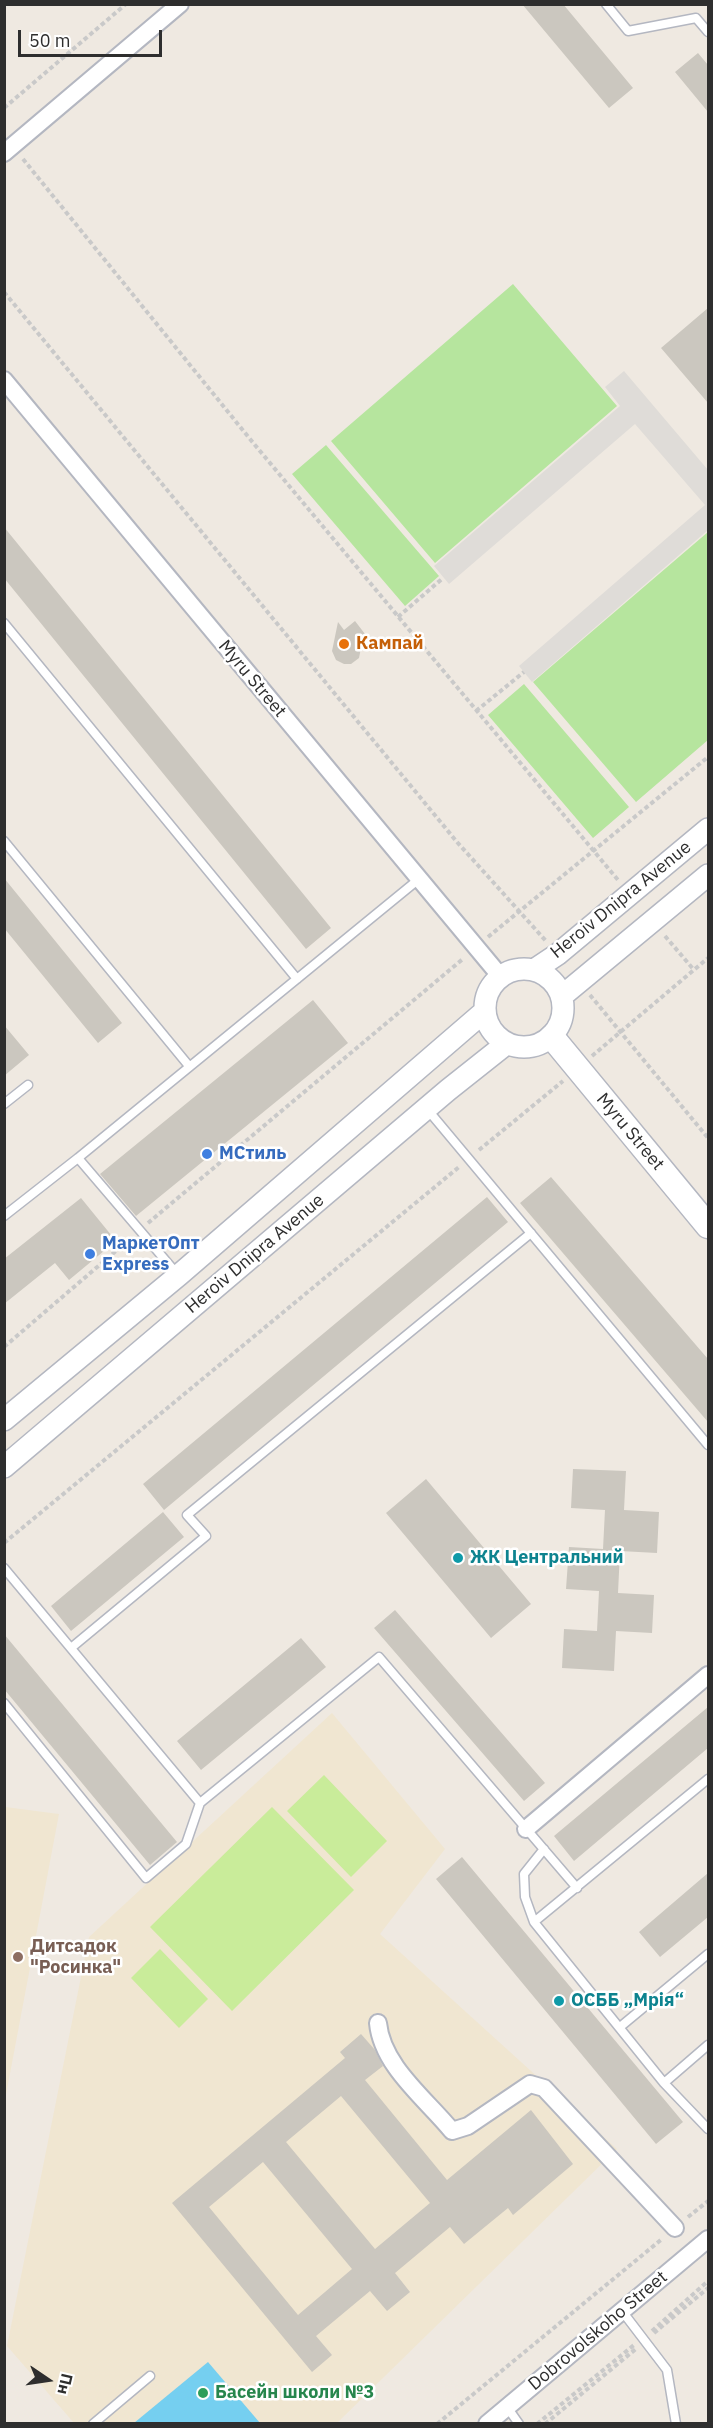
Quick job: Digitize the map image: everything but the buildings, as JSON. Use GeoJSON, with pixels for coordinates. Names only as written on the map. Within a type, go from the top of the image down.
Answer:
{"type":"FeatureCollection","features":[{"type":"Feature","properties":{"kind":"main road","name":"Myru Street"},"geometry":{"type":"LineString","coordinates":[[552,1037],[708,1226]]}},
{"type":"Feature","properties":{"kind":"street"},"geometry":{"type":"LineString","coordinates":[[12,153],[180,4]]}},
{"type":"Feature","properties":{"kind":"street","name":"Myru Street"},"geometry":{"type":"LineString","coordinates":[[4,380],[501,976]]}},
{"type":"Feature","properties":{"kind":"street","name":"Heroiv Dnipra Avenue"},"geometry":{"type":"LineString","coordinates":[[534,970],[558,954],[708,829]]}},
{"type":"Feature","properties":{"kind":"street","name":"Heroiv Dnipra Avenue"},"geometry":{"type":"LineString","coordinates":[[562,996],[708,875]]}},
{"type":"Feature","properties":{"kind":"street"},"geometry":{"type":"LineString","coordinates":[[534,970],[552,981],[562,996],[563,1012],[560,1026],[552,1037],[530,1048],[506,1044],[495,1036],[488,1024],[485,1011],[486,998],[492,986],[501,976],[511,971],[534,970]]}},
{"type":"Feature","properties":{"kind":"street","name":"Heroiv Dnipra Avenue"},"geometry":{"type":"LineString","coordinates":[[9,1416],[178,1275],[485,1011]]}},
{"type":"Feature","properties":{"kind":"street","name":"Heroiv Dnipra Avenue"},"geometry":{"type":"LineString","coordinates":[[4,1467],[426,1109],[506,1044]]}},
{"type":"Feature","properties":{"kind":"street"},"geometry":{"type":"LineString","coordinates":[[9,1416],[35,1440]]}},
{"type":"Feature","properties":{"kind":"street"},"geometry":{"type":"LineString","coordinates":[[526,1829],[708,1675]]}},
{"type":"Feature","properties":{"kind":"street"},"geometry":{"type":"LineString","coordinates":[[378,2023],[380,2038],[391,2058],[452,2131],[468,2126],[530,2084],[544,2088],[675,2228]]}},
{"type":"Feature","properties":{"kind":"street","name":"Dobrovolskoho Street"},"geometry":{"type":"LineString","coordinates":[[487,2424],[708,2239]]}},
{"type":"Feature","properties":{"kind":"lane"},"geometry":{"type":"LineString","coordinates":[[606,4],[628,31],[696,18],[708,32]]}},
{"type":"Feature","properties":{"kind":"lane"},"geometry":{"type":"LineString","coordinates":[[4,623],[297,979]]}},
{"type":"Feature","properties":{"kind":"lane"},"geometry":{"type":"LineString","coordinates":[[4,841],[189,1066]]}},
{"type":"Feature","properties":{"kind":"lane"},"geometry":{"type":"LineString","coordinates":[[4,1216],[419,879]]}},
{"type":"Feature","properties":{"kind":"lane"},"geometry":{"type":"LineString","coordinates":[[4,1104],[28,1085]]}},
{"type":"Feature","properties":{"kind":"lane"},"geometry":{"type":"LineString","coordinates":[[426,1109],[708,1445]]}},
{"type":"Feature","properties":{"kind":"lane"},"geometry":{"type":"LineString","coordinates":[[78,1158],[178,1275]]}},
{"type":"Feature","properties":{"kind":"lane"},"geometry":{"type":"LineString","coordinates":[[71,1648],[206,1536],[187,1515],[531,1233]]}},
{"type":"Feature","properties":{"kind":"lane"},"geometry":{"type":"LineString","coordinates":[[4,1568],[200,1803]]}},
{"type":"Feature","properties":{"kind":"lane"},"geometry":{"type":"LineString","coordinates":[[4,1703],[146,1878],[186,1844],[200,1803],[379,1657],[577,1888]]}},
{"type":"Feature","properties":{"kind":"lane"},"geometry":{"type":"LineString","coordinates":[[534,1922],[708,1779]]}},
{"type":"Feature","properties":{"kind":"lane"},"geometry":{"type":"LineString","coordinates":[[544,1849],[524,1874],[525,1897],[534,1922],[664,2083],[708,2129]]}},
{"type":"Feature","properties":{"kind":"lane"},"geometry":{"type":"LineString","coordinates":[[620,2027],[708,1954]]}},
{"type":"Feature","properties":{"kind":"lane"},"geometry":{"type":"LineString","coordinates":[[664,2083],[708,2045]]}},
{"type":"Feature","properties":{"kind":"lane"},"geometry":{"type":"LineString","coordinates":[[622,2311],[667,2370],[676,2424]]}},
{"type":"Feature","properties":{"kind":"lane"},"geometry":{"type":"LineString","coordinates":[[93,2424],[150,2376]]}},
{"type":"Feature","properties":{"kind":"lane"},"geometry":{"type":"LineString","coordinates":[[507,2407],[519,2424]]}},
{"type":"Feature","properties":{"kind":"path"},"geometry":{"type":"LineString","coordinates":[[4,108],[126,4]]}},
{"type":"Feature","properties":{"kind":"path"},"geometry":{"type":"LineString","coordinates":[[12,153],[630,894]]}},
{"type":"Feature","properties":{"kind":"path"},"geometry":{"type":"LineString","coordinates":[[4,292],[457,842],[558,954]]}},
{"type":"Feature","properties":{"kind":"path"},"geometry":{"type":"LineString","coordinates":[[398,617],[443,578]]}},
{"type":"Feature","properties":{"kind":"path"},"geometry":{"type":"LineString","coordinates":[[476,711],[524,672]]}},
{"type":"Feature","properties":{"kind":"path"},"geometry":{"type":"LineString","coordinates":[[4,1347],[476,947],[708,757]]}},
{"type":"Feature","properties":{"kind":"path"},"geometry":{"type":"LineString","coordinates":[[652,921],[694,970]]}},
{"type":"Feature","properties":{"kind":"path"},"geometry":{"type":"LineString","coordinates":[[4,1543],[578,1069],[708,958]]}},
{"type":"Feature","properties":{"kind":"path"},"geometry":{"type":"LineString","coordinates":[[579,982],[708,1138]]}},
{"type":"Feature","properties":{"kind":"path"},"geometry":{"type":"LineString","coordinates":[[437,2424],[708,2201]]}},
{"type":"Feature","properties":{"kind":"path"},"geometry":{"type":"LineString","coordinates":[[545,2424],[708,2282]]}},
{"type":"Feature","properties":{"kind":"path"},"geometry":{"type":"LineString","coordinates":[[537,2424],[708,2288]]}},
{"type":"Feature","properties":{"kind":"shaded area"},"geometry":{"type":"Polygon","coordinates":[[[624,371],[708,470],[708,530],[532,682],[519,666],[705,505],[635,424],[449,584],[434,566],[620,406],[605,387],[624,371]]]}},
{"type":"Feature","properties":{"kind":"shaded area"},"geometry":{"type":"Polygon","coordinates":[[[332,1713],[445,1849],[380,1934],[617,2149],[337,2423],[74,2423],[7,2346],[89,1937],[332,1713]]]}},
{"type":"Feature","properties":{"kind":"shaded area","name":"Дитсадок \"Росинка\""},"geometry":{"type":"Polygon","coordinates":[[[4,1807],[59,1814],[5,2100],[4,1807]]]}},
{"type":"Feature","properties":{"kind":"green space"},"geometry":{"type":"Polygon","coordinates":[[[513,284],[617,406],[435,563],[331,441],[513,284]]]}},
{"type":"Feature","properties":{"kind":"green space"},"geometry":{"type":"Polygon","coordinates":[[[326,445],[439,576],[405,606],[292,474],[326,445]]]}},
{"type":"Feature","properties":{"kind":"green space"},"geometry":{"type":"Polygon","coordinates":[[[708,532],[708,740],[636,802],[533,682],[708,532]]]}},
{"type":"Feature","properties":{"kind":"green space"},"geometry":{"type":"Polygon","coordinates":[[[524,684],[629,807],[593,838],[488,715],[524,684]]]}},
{"type":"Feature","properties":{"kind":"green space"},"geometry":{"type":"Polygon","coordinates":[[[324,1775],[387,1841],[351,1877],[287,1811],[324,1775]]]}},
{"type":"Feature","properties":{"kind":"green space"},"geometry":{"type":"Polygon","coordinates":[[[272,1807],[354,1890],[232,2011],[150,1927],[272,1807]]]}},
{"type":"Feature","properties":{"kind":"green space"},"geometry":{"type":"Polygon","coordinates":[[[160,1949],[208,1999],[179,2028],[131,1978],[160,1949]]]}},
{"type":"Feature","properties":{"kind":"water","name":"Басейн школи №3"},"geometry":{"type":"Polygon","coordinates":[[[208,2362],[260,2423],[134,2423],[208,2362]]]}},
{"type":"Feature","properties":{"kind":"place","name":"Кампай"},"geometry":{"type":"Point","coordinates":[344,644]}},
{"type":"Feature","properties":{"kind":"place","name":"МСтиль"},"geometry":{"type":"Point","coordinates":[207,1154]}},
{"type":"Feature","properties":{"kind":"place","name":"МаркетОпт Express"},"geometry":{"type":"Point","coordinates":[90,1254]}},
{"type":"Feature","properties":{"kind":"place","name":"ЖК Центральний"},"geometry":{"type":"Point","coordinates":[458,1558]}},
{"type":"Feature","properties":{"kind":"place","name":"Дитсадок \"Росинка\""},"geometry":{"type":"Point","coordinates":[18,1957]}},
{"type":"Feature","properties":{"kind":"place","name":"ОСББ „Мрія“"},"geometry":{"type":"Point","coordinates":[559,2001]}},
{"type":"Feature","properties":{"kind":"place","name":"Басейн школи №3"},"geometry":{"type":"Point","coordinates":[203,2393]}}]}
